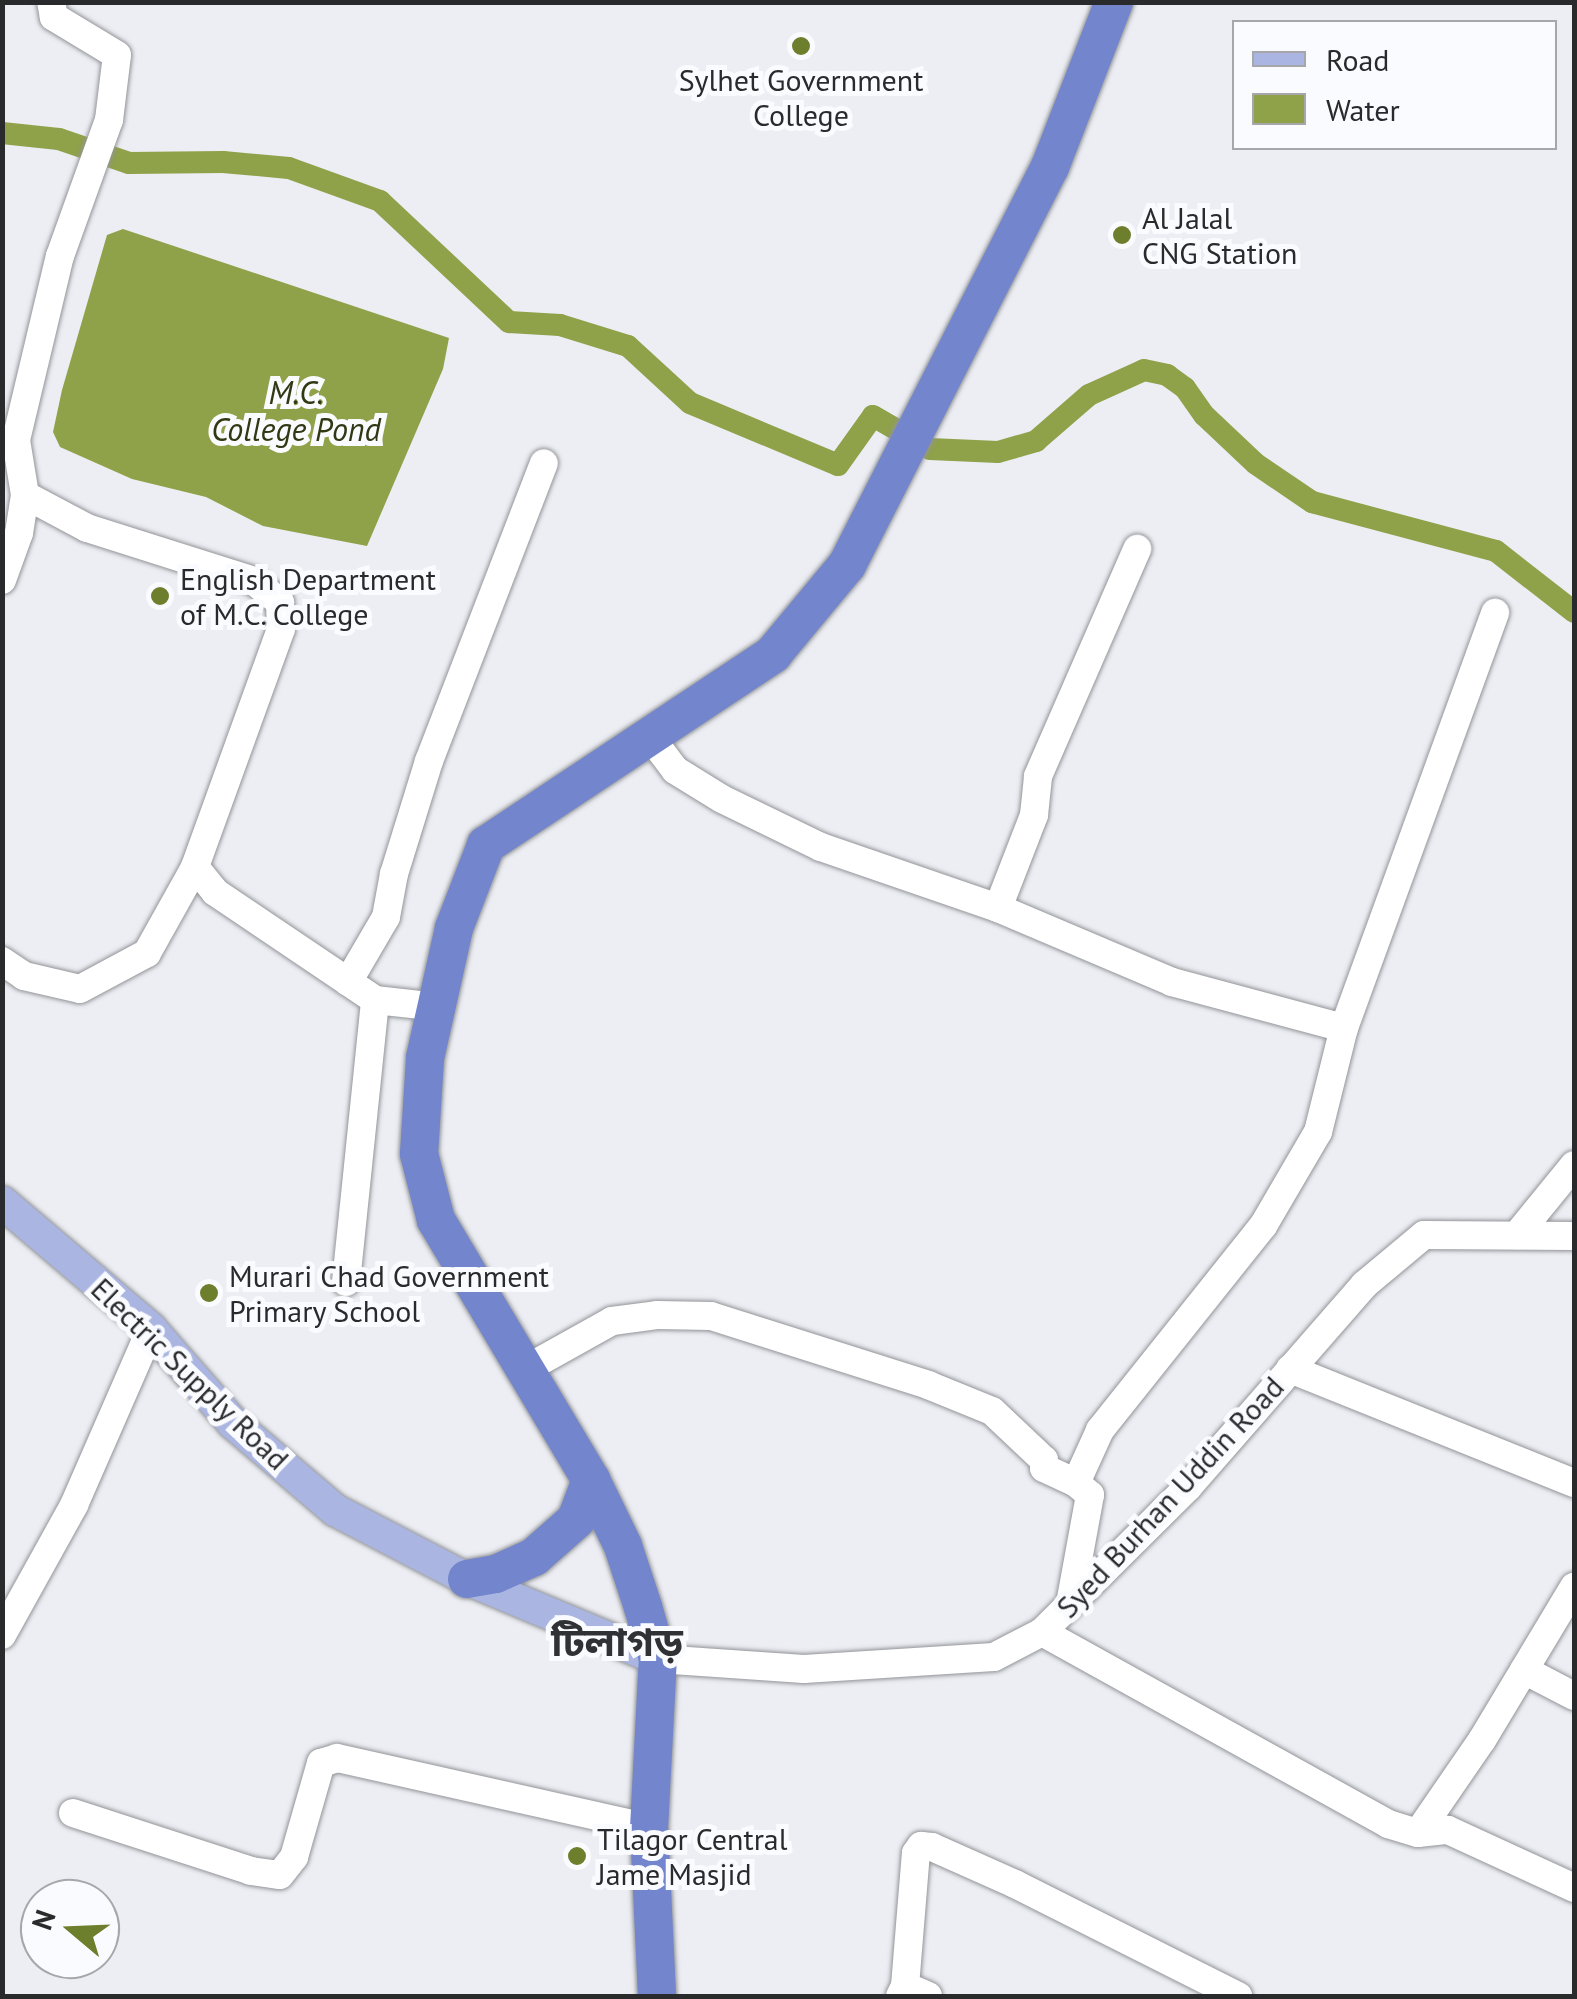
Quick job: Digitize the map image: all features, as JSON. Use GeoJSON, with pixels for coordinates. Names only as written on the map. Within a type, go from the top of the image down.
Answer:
{"type":"FeatureCollection","features":[{"type":"Feature","properties":{"kind":"highway"},"geometry":{"type":"LineString","coordinates":[[657,1996],[650,1828],[658,1659],[623,1546],[590,1480],[436,1220],[419,1154],[425,1058],[454,928],[486,845],[773,654],[847,565],[1050,167],[1114,2]]}},
{"type":"Feature","properties":{"kind":"highway"},"geometry":{"type":"LineString","coordinates":[[467,1579],[496,1574],[534,1557],[576,1520],[590,1480]]}},
{"type":"Feature","properties":{"kind":"main road","name":"Electric Supply Road"},"geometry":{"type":"LineString","coordinates":[[2,1202],[151,1329],[232,1423],[335,1510],[467,1579],[658,1659]]}},
{"type":"Feature","properties":{"kind":"street"},"geometry":{"type":"LineString","coordinates":[[2,580],[19,533],[25,495],[16,440],[60,256],[108,120],[117,55],[54,17],[50,2]]}},
{"type":"Feature","properties":{"kind":"street"},"geometry":{"type":"LineString","coordinates":[[348,982],[386,917],[394,874],[429,760],[544,464]]}},
{"type":"Feature","properties":{"kind":"street"},"geometry":{"type":"LineString","coordinates":[[2,961],[24,976],[80,989],[147,953],[195,867],[281,629],[280,602],[254,581],[86,528],[25,495]]}},
{"type":"Feature","properties":{"kind":"street"},"geometry":{"type":"LineString","coordinates":[[998,908],[1034,816],[1038,776],[1136,548]]}},
{"type":"Feature","properties":{"kind":"street"},"geometry":{"type":"LineString","coordinates":[[1076,1483],[1100,1430],[1272,1211],[1318,1132],[1344,1028],[1495,613]]}},
{"type":"Feature","properties":{"kind":"street"},"geometry":{"type":"LineString","coordinates":[[651,738],[674,770],[820,848],[998,908],[1172,982],[1344,1028]]}},
{"type":"Feature","properties":{"kind":"street"},"geometry":{"type":"LineString","coordinates":[[195,867],[215,892],[375,1000],[438,1007]]}},
{"type":"Feature","properties":{"kind":"street"},"geometry":{"type":"LineString","coordinates":[[346,1282],[375,1000]]}},
{"type":"Feature","properties":{"kind":"street"},"geometry":{"type":"LineString","coordinates":[[1517,1235],[1574,1165]]}},
{"type":"Feature","properties":{"kind":"street","name":"Syed Burhan Uddin Road"},"geometry":{"type":"LineString","coordinates":[[658,1659],[804,1669],[994,1657],[1042,1632],[1188,1487],[1364,1285],[1424,1234],[1574,1236]]}},
{"type":"Feature","properties":{"kind":"street"},"geometry":{"type":"LineString","coordinates":[[526,1369],[612,1322],[657,1314],[711,1316],[928,1385],[992,1410],[1044,1460],[1044,1468],[1076,1483],[1090,1495],[1070,1604]]}},
{"type":"Feature","properties":{"kind":"street"},"geometry":{"type":"LineString","coordinates":[[2,1635],[74,1505],[151,1329]]}},
{"type":"Feature","properties":{"kind":"street"},"geometry":{"type":"LineString","coordinates":[[1290,1369],[1574,1483]]}},
{"type":"Feature","properties":{"kind":"street"},"geometry":{"type":"LineString","coordinates":[[1418,1833],[1574,1587]]}},
{"type":"Feature","properties":{"kind":"street"},"geometry":{"type":"LineString","coordinates":[[1042,1632],[1388,1824],[1418,1833],[1448,1830],[1574,1888]]}},
{"type":"Feature","properties":{"kind":"street"},"geometry":{"type":"LineString","coordinates":[[1524,1670],[1574,1696]]}},
{"type":"Feature","properties":{"kind":"street"},"geometry":{"type":"LineString","coordinates":[[73,1813],[251,1871],[280,1875],[294,1857],[321,1763],[337,1758],[650,1828]]}},
{"type":"Feature","properties":{"kind":"street"},"geometry":{"type":"LineString","coordinates":[[911,1993],[916,1853],[921,1846],[932,1846],[1238,1996]]}},
{"type":"Feature","properties":{"kind":"water","name":"M.C. College Pond"},"geometry":{"type":"Polygon","coordinates":[[[123,229],[449,338],[443,369],[367,546],[263,526],[206,497],[132,479],[60,447],[53,432],[62,390],[107,235],[123,229]]]}},
{"type":"Feature","properties":{"kind":"waterway"},"geometry":{"type":"LineString","coordinates":[[2,133],[59,139],[129,163],[223,162],[289,168],[380,201],[509,322],[560,325],[628,346],[690,403],[838,465],[873,416],[903,433]]}},
{"type":"Feature","properties":{"kind":"waterway"},"geometry":{"type":"LineString","coordinates":[[930,449],[998,452],[1036,441],[1089,395],[1144,370],[1167,375],[1185,388],[1204,415],[1256,464],[1312,502],[1496,551],[1574,612]]}},
{"type":"Feature","properties":{"kind":"place","name":"Sylhet Government College"},"geometry":{"type":"Point","coordinates":[801,46]}},
{"type":"Feature","properties":{"kind":"place","name":"Al Jalal CNG Station"},"geometry":{"type":"Point","coordinates":[1122,235]}},
{"type":"Feature","properties":{"kind":"place","name":"English Department of M.C. College"},"geometry":{"type":"Point","coordinates":[160,596]}},
{"type":"Feature","properties":{"kind":"place","name":"Murari Chad Government Primary School"},"geometry":{"type":"Point","coordinates":[209,1293]}},
{"type":"Feature","properties":{"kind":"place","name":"Tilagor Central Jame Masjid"},"geometry":{"type":"Point","coordinates":[577,1856]}},
{"type":"Feature","properties":{"kind":"district","name":"টিলাগড়"},"geometry":{"type":"Point","coordinates":[617,1641]}}]}
